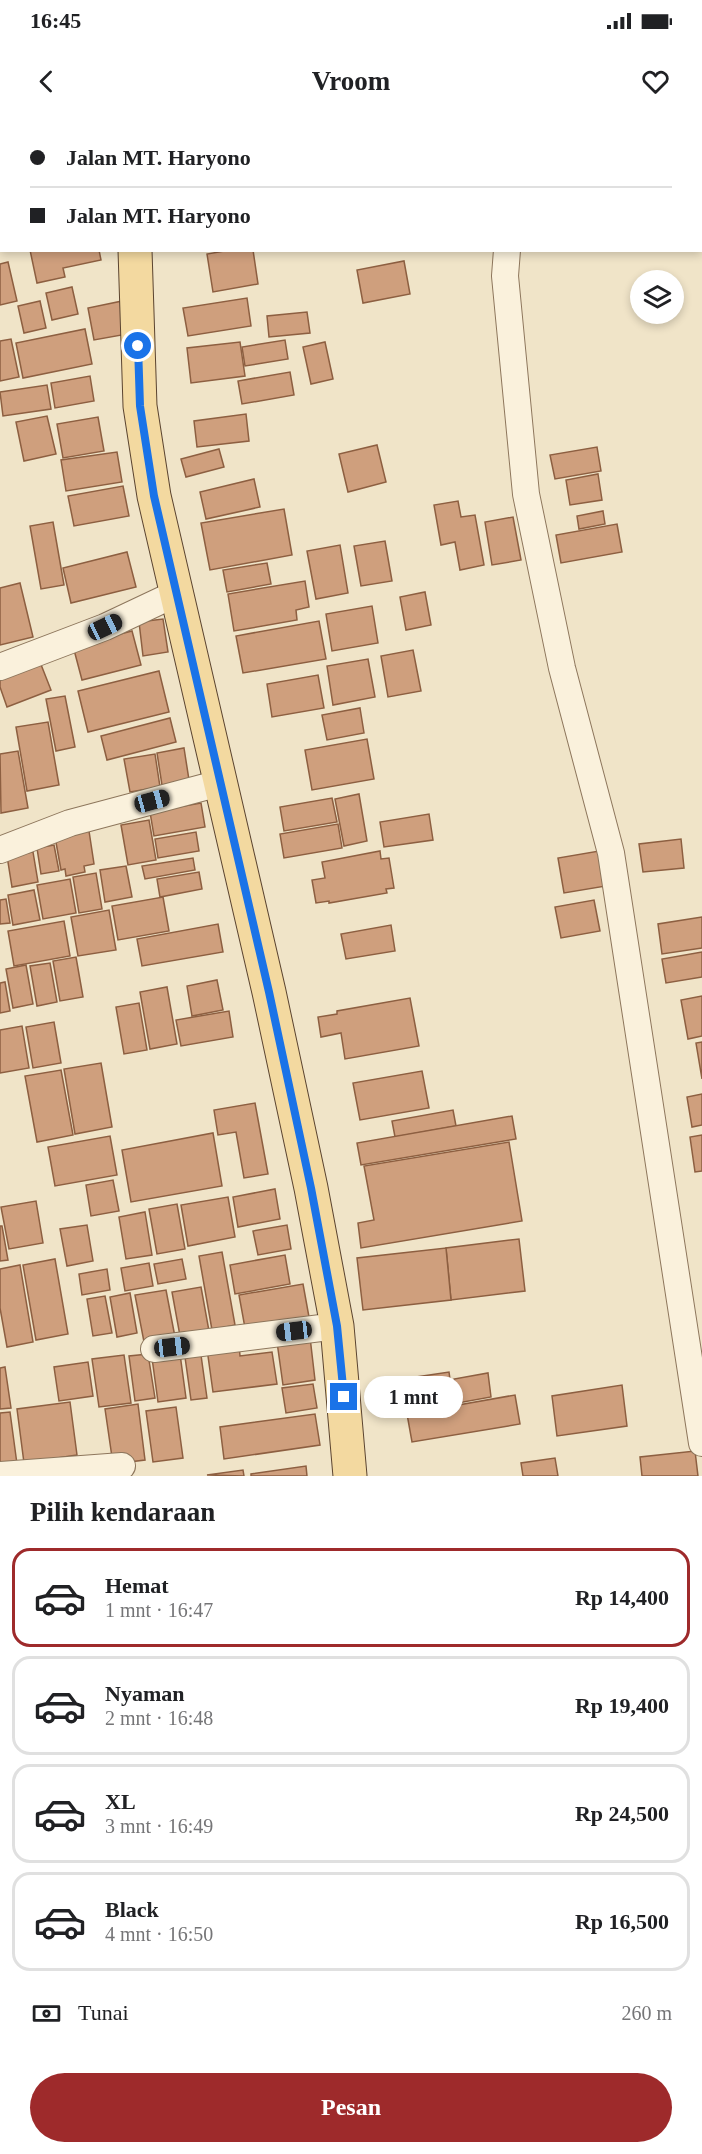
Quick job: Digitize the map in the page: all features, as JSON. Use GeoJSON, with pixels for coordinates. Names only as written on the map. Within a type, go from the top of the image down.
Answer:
{"type":"FeatureCollection","features":[{"type":"Feature","properties":{"kind":"main road"},"geometry":{"type":"LineString","coordinates":[[135,252],[140,406],[154,496],[208,722],[311,1188],[337,1326],[350,1476]]}},
{"type":"Feature","properties":{"kind":"street"},"geometry":{"type":"LineString","coordinates":[[507,252],[505,276],[526,494],[562,668],[611,853],[702,1443]]}},
{"type":"Feature","properties":{"kind":"street"},"geometry":{"type":"LineString","coordinates":[[0,667],[105,627],[177,594]]}},
{"type":"Feature","properties":{"kind":"street"},"geometry":{"type":"LineString","coordinates":[[0,850],[70,823],[220,783]]}},
{"type":"Feature","properties":{"kind":"street"},"geometry":{"type":"LineString","coordinates":[[154,1349],[337,1326]]}},
{"type":"Feature","properties":{"kind":"street"},"geometry":{"type":"LineString","coordinates":[[0,1475],[122,1466]]}},
{"type":"Feature","properties":{"kind":"building"},"geometry":{"type":"Polygon","coordinates":[[[30,252],[99,252],[101,260],[63,268],[65,277],[37,283],[30,252]]]}},
{"type":"Feature","properties":{"kind":"building"},"geometry":{"type":"Polygon","coordinates":[[[253,252],[258,284],[213,292],[207,254],[253,252]]]}},
{"type":"Feature","properties":{"kind":"building"},"geometry":{"type":"Polygon","coordinates":[[[404,261],[410,294],[363,303],[357,270],[404,261]]]}},
{"type":"Feature","properties":{"kind":"building"},"geometry":{"type":"Polygon","coordinates":[[[8,262],[17,301],[0,305],[0,264],[8,262]]]}},
{"type":"Feature","properties":{"kind":"building"},"geometry":{"type":"Polygon","coordinates":[[[72,287],[78,314],[52,320],[46,293],[72,287]]]}},
{"type":"Feature","properties":{"kind":"building"},"geometry":{"type":"Polygon","coordinates":[[[247,298],[251,326],[188,336],[183,308],[247,298]]]}},
{"type":"Feature","properties":{"kind":"building"},"geometry":{"type":"Polygon","coordinates":[[[127,300],[133,333],[94,340],[88,308],[127,300]]]}},
{"type":"Feature","properties":{"kind":"building"},"geometry":{"type":"Polygon","coordinates":[[[40,301],[46,328],[24,333],[18,306],[40,301]]]}},
{"type":"Feature","properties":{"kind":"building"},"geometry":{"type":"Polygon","coordinates":[[[307,312],[310,333],[269,337],[267,316],[307,312]]]}},
{"type":"Feature","properties":{"kind":"building"},"geometry":{"type":"Polygon","coordinates":[[[85,329],[92,364],[23,378],[16,343],[85,329]]]}},
{"type":"Feature","properties":{"kind":"building"},"geometry":{"type":"Polygon","coordinates":[[[11,339],[19,377],[0,381],[0,341],[11,339]]]}},
{"type":"Feature","properties":{"kind":"building"},"geometry":{"type":"Polygon","coordinates":[[[285,340],[288,359],[245,366],[242,347],[285,340]]]}},
{"type":"Feature","properties":{"kind":"building"},"geometry":{"type":"Polygon","coordinates":[[[240,342],[245,376],[191,383],[187,348],[240,342]]]}},
{"type":"Feature","properties":{"kind":"building"},"geometry":{"type":"Polygon","coordinates":[[[325,342],[333,379],[311,384],[303,347],[325,342]]]}},
{"type":"Feature","properties":{"kind":"building"},"geometry":{"type":"Polygon","coordinates":[[[290,372],[294,395],[242,404],[238,381],[290,372]]]}},
{"type":"Feature","properties":{"kind":"building"},"geometry":{"type":"Polygon","coordinates":[[[90,376],[94,401],[55,408],[51,383],[90,376]]]}},
{"type":"Feature","properties":{"kind":"building"},"geometry":{"type":"Polygon","coordinates":[[[47,385],[51,409],[3,416],[0,392],[47,385]]]}},
{"type":"Feature","properties":{"kind":"building"},"geometry":{"type":"Polygon","coordinates":[[[246,414],[249,441],[197,447],[194,421],[246,414]]]}},
{"type":"Feature","properties":{"kind":"building"},"geometry":{"type":"Polygon","coordinates":[[[47,416],[56,454],[24,461],[16,422],[47,416]]]}},
{"type":"Feature","properties":{"kind":"building"},"geometry":{"type":"Polygon","coordinates":[[[98,417],[104,451],[63,458],[57,424],[98,417]]]}},
{"type":"Feature","properties":{"kind":"building"},"geometry":{"type":"Polygon","coordinates":[[[377,445],[386,482],[348,492],[339,454],[377,445]]]}},
{"type":"Feature","properties":{"kind":"building"},"geometry":{"type":"Polygon","coordinates":[[[597,447],[601,471],[555,479],[550,455],[597,447]]]}},
{"type":"Feature","properties":{"kind":"building"},"geometry":{"type":"Polygon","coordinates":[[[219,449],[224,467],[186,477],[181,459],[219,449]]]}},
{"type":"Feature","properties":{"kind":"building"},"geometry":{"type":"Polygon","coordinates":[[[117,452],[122,482],[66,491],[61,460],[117,452]]]}},
{"type":"Feature","properties":{"kind":"building"},"geometry":{"type":"Polygon","coordinates":[[[598,474],[602,500],[570,505],[566,480],[598,474]]]}},
{"type":"Feature","properties":{"kind":"building"},"geometry":{"type":"Polygon","coordinates":[[[254,479],[260,507],[206,519],[200,492],[254,479]]]}},
{"type":"Feature","properties":{"kind":"building"},"geometry":{"type":"Polygon","coordinates":[[[123,486],[129,516],[74,526],[68,496],[123,486]]]}},
{"type":"Feature","properties":{"kind":"building"},"geometry":{"type":"Polygon","coordinates":[[[458,501],[461,517],[475,515],[484,565],[460,570],[455,542],[441,545],[434,505],[458,501]]]}},
{"type":"Feature","properties":{"kind":"building"},"geometry":{"type":"Polygon","coordinates":[[[284,509],[292,555],[210,570],[201,523],[284,509]]]}},
{"type":"Feature","properties":{"kind":"building"},"geometry":{"type":"Polygon","coordinates":[[[603,511],[605,524],[579,529],[577,516],[603,511]]]}},
{"type":"Feature","properties":{"kind":"building"},"geometry":{"type":"Polygon","coordinates":[[[513,517],[521,560],[492,565],[485,522],[513,517]]]}},
{"type":"Feature","properties":{"kind":"building"},"geometry":{"type":"Polygon","coordinates":[[[53,522],[64,585],[41,589],[30,526],[53,522]]]}},
{"type":"Feature","properties":{"kind":"building"},"geometry":{"type":"Polygon","coordinates":[[[617,524],[622,552],[561,563],[556,535],[617,524]]]}},
{"type":"Feature","properties":{"kind":"building"},"geometry":{"type":"Polygon","coordinates":[[[385,541],[392,581],[361,586],[354,546],[385,541]]]}},
{"type":"Feature","properties":{"kind":"building"},"geometry":{"type":"Polygon","coordinates":[[[340,545],[348,593],[316,599],[307,551],[340,545]]]}},
{"type":"Feature","properties":{"kind":"building"},"geometry":{"type":"Polygon","coordinates":[[[127,552],[136,587],[71,603],[63,568],[127,552]]]}},
{"type":"Feature","properties":{"kind":"building"},"geometry":{"type":"Polygon","coordinates":[[[267,563],[271,584],[227,592],[223,570],[267,563]]]}},
{"type":"Feature","properties":{"kind":"building"},"geometry":{"type":"Polygon","coordinates":[[[305,581],[309,607],[296,610],[297,620],[234,631],[228,594],[305,581]]]}},
{"type":"Feature","properties":{"kind":"building"},"geometry":{"type":"Polygon","coordinates":[[[20,583],[33,637],[0,645],[0,588],[20,583]]]}},
{"type":"Feature","properties":{"kind":"building"},"geometry":{"type":"Polygon","coordinates":[[[425,592],[431,625],[406,630],[400,597],[425,592]]]}},
{"type":"Feature","properties":{"kind":"building"},"geometry":{"type":"Polygon","coordinates":[[[372,606],[378,643],[332,651],[326,614],[372,606]]]}},
{"type":"Feature","properties":{"kind":"building"},"geometry":{"type":"Polygon","coordinates":[[[163,619],[168,652],[143,656],[139,622],[163,619]]]}},
{"type":"Feature","properties":{"kind":"building"},"geometry":{"type":"Polygon","coordinates":[[[319,621],[326,659],[243,673],[236,636],[319,621]]]}},
{"type":"Feature","properties":{"kind":"building"},"geometry":{"type":"Polygon","coordinates":[[[132,631],[141,665],[82,680],[73,646],[132,631]]]}},
{"type":"Feature","properties":{"kind":"building"},"geometry":{"type":"Polygon","coordinates":[[[413,650],[421,691],[388,697],[381,656],[413,650]]]}},
{"type":"Feature","properties":{"kind":"building"},"geometry":{"type":"Polygon","coordinates":[[[368,659],[375,697],[333,705],[327,666],[368,659]]]}},
{"type":"Feature","properties":{"kind":"building"},"geometry":{"type":"Polygon","coordinates":[[[40,662],[51,690],[7,707],[0,687],[0,677],[40,662]]]}},
{"type":"Feature","properties":{"kind":"building"},"geometry":{"type":"Polygon","coordinates":[[[159,671],[169,712],[88,732],[78,691],[159,671]]]}},
{"type":"Feature","properties":{"kind":"building"},"geometry":{"type":"Polygon","coordinates":[[[318,675],[324,708],[272,717],[267,684],[318,675]]]}},
{"type":"Feature","properties":{"kind":"building"},"geometry":{"type":"Polygon","coordinates":[[[65,696],[75,747],[56,751],[46,699],[65,696]]]}},
{"type":"Feature","properties":{"kind":"building"},"geometry":{"type":"Polygon","coordinates":[[[360,708],[364,733],[327,740],[322,715],[360,708]]]}},
{"type":"Feature","properties":{"kind":"building"},"geometry":{"type":"Polygon","coordinates":[[[170,718],[176,742],[107,760],[101,736],[170,718]]]}},
{"type":"Feature","properties":{"kind":"building"},"geometry":{"type":"Polygon","coordinates":[[[48,722],[59,785],[27,791],[16,727],[48,722]]]}},
{"type":"Feature","properties":{"kind":"building"},"geometry":{"type":"Polygon","coordinates":[[[367,739],[374,779],[312,790],[305,750],[367,739]]]}},
{"type":"Feature","properties":{"kind":"building"},"geometry":{"type":"Polygon","coordinates":[[[184,748],[189,780],[162,785],[157,753],[184,748]]]}},
{"type":"Feature","properties":{"kind":"building"},"geometry":{"type":"Polygon","coordinates":[[[18,751],[28,808],[1,813],[0,754],[18,751]]]}},
{"type":"Feature","properties":{"kind":"building"},"geometry":{"type":"Polygon","coordinates":[[[155,754],[160,787],[130,792],[124,759],[155,754]]]}},
{"type":"Feature","properties":{"kind":"building"},"geometry":{"type":"Polygon","coordinates":[[[359,794],[367,841],[344,846],[335,799],[359,794]]]}},
{"type":"Feature","properties":{"kind":"building"},"geometry":{"type":"Polygon","coordinates":[[[332,798],[337,822],[284,831],[280,807],[332,798]]]}},
{"type":"Feature","properties":{"kind":"building"},"geometry":{"type":"Polygon","coordinates":[[[201,803],[205,827],[154,836],[150,812],[201,803]]]}},
{"type":"Feature","properties":{"kind":"building"},"geometry":{"type":"Polygon","coordinates":[[[429,814],[433,840],[384,847],[380,822],[429,814]]]}},
{"type":"Feature","properties":{"kind":"building"},"geometry":{"type":"Polygon","coordinates":[[[149,820],[156,860],[128,865],[121,825],[149,820]]]}},
{"type":"Feature","properties":{"kind":"building"},"geometry":{"type":"Polygon","coordinates":[[[338,824],[342,848],[284,858],[280,834],[338,824]]]}},
{"type":"Feature","properties":{"kind":"building"},"geometry":{"type":"Polygon","coordinates":[[[89,831],[94,864],[84,866],[85,872],[66,876],[65,869],[61,870],[55,837],[89,831]]]}},
{"type":"Feature","properties":{"kind":"building"},"geometry":{"type":"Polygon","coordinates":[[[196,832],[199,851],[158,858],[155,839],[196,832]]]}},
{"type":"Feature","properties":{"kind":"building"},"geometry":{"type":"Polygon","coordinates":[[[681,839],[684,868],[643,872],[639,844],[681,839]]]}},
{"type":"Feature","properties":{"kind":"building"},"geometry":{"type":"Polygon","coordinates":[[[54,845],[59,871],[41,874],[37,848],[54,845]]]}},
{"type":"Feature","properties":{"kind":"building"},"geometry":{"type":"Polygon","coordinates":[[[380,851],[381,859],[389,858],[394,888],[386,889],[387,893],[329,903],[329,901],[316,903],[312,880],[325,878],[322,862],[380,851]]]}},
{"type":"Feature","properties":{"kind":"building"},"geometry":{"type":"Polygon","coordinates":[[[599,851],[606,886],[564,893],[558,858],[599,851]]]}},
{"type":"Feature","properties":{"kind":"building"},"geometry":{"type":"Polygon","coordinates":[[[33,852],[38,882],[12,887],[7,856],[33,852]]]}},
{"type":"Feature","properties":{"kind":"building"},"geometry":{"type":"Polygon","coordinates":[[[193,858],[195,870],[145,879],[142,866],[193,858]]]}},
{"type":"Feature","properties":{"kind":"building"},"geometry":{"type":"Polygon","coordinates":[[[126,866],[132,897],[105,902],[100,870],[126,866]]]}},
{"type":"Feature","properties":{"kind":"building"},"geometry":{"type":"Polygon","coordinates":[[[199,872],[202,889],[160,897],[157,879],[199,872]]]}},
{"type":"Feature","properties":{"kind":"building"},"geometry":{"type":"Polygon","coordinates":[[[96,873],[102,909],[79,913],[73,877],[96,873]]]}},
{"type":"Feature","properties":{"kind":"building"},"geometry":{"type":"Polygon","coordinates":[[[70,879],[76,913],[43,919],[37,885],[70,879]]]}},
{"type":"Feature","properties":{"kind":"building"},"geometry":{"type":"Polygon","coordinates":[[[34,890],[40,920],[13,925],[8,895],[34,890]]]}},
{"type":"Feature","properties":{"kind":"building"},"geometry":{"type":"Polygon","coordinates":[[[163,897],[169,931],[118,940],[112,906],[163,897]]]}},
{"type":"Feature","properties":{"kind":"building"},"geometry":{"type":"Polygon","coordinates":[[[6,899],[10,923],[0,924],[0,900],[6,899]]]}},
{"type":"Feature","properties":{"kind":"building"},"geometry":{"type":"Polygon","coordinates":[[[594,900],[600,931],[561,938],[555,907],[594,900]]]}},
{"type":"Feature","properties":{"kind":"building"},"geometry":{"type":"Polygon","coordinates":[[[109,910],[116,950],[78,956],[71,917],[109,910]]]}},
{"type":"Feature","properties":{"kind":"building"},"geometry":{"type":"Polygon","coordinates":[[[702,917],[702,948],[662,954],[658,924],[702,917]]]}},
{"type":"Feature","properties":{"kind":"building"},"geometry":{"type":"Polygon","coordinates":[[[64,921],[70,956],[14,966],[8,931],[64,921]]]}},
{"type":"Feature","properties":{"kind":"building"},"geometry":{"type":"Polygon","coordinates":[[[218,924],[223,952],[142,966],[137,939],[218,924]]]}},
{"type":"Feature","properties":{"kind":"building"},"geometry":{"type":"Polygon","coordinates":[[[391,925],[395,951],[346,959],[341,934],[391,925]]]}},
{"type":"Feature","properties":{"kind":"building"},"geometry":{"type":"Polygon","coordinates":[[[702,952],[702,977],[666,983],[662,959],[702,952]]]}},
{"type":"Feature","properties":{"kind":"building"},"geometry":{"type":"Polygon","coordinates":[[[76,957],[83,997],[60,1001],[53,961],[76,957]]]}},
{"type":"Feature","properties":{"kind":"building"},"geometry":{"type":"Polygon","coordinates":[[[50,963],[57,1002],[37,1006],[30,966],[50,963]]]}},
{"type":"Feature","properties":{"kind":"building"},"geometry":{"type":"Polygon","coordinates":[[[26,965],[33,1004],[13,1008],[6,969],[26,965]]]}},
{"type":"Feature","properties":{"kind":"building"},"geometry":{"type":"Polygon","coordinates":[[[217,980],[223,1010],[192,1016],[187,986],[217,980]]]}},
{"type":"Feature","properties":{"kind":"building"},"geometry":{"type":"Polygon","coordinates":[[[5,982],[10,1011],[0,1013],[0,983],[5,982]]]}},
{"type":"Feature","properties":{"kind":"building"},"geometry":{"type":"Polygon","coordinates":[[[167,987],[177,1044],[150,1049],[140,992],[167,987]]]}},
{"type":"Feature","properties":{"kind":"building"},"geometry":{"type":"Polygon","coordinates":[[[702,996],[702,1036],[688,1039],[681,1000],[702,996]]]}},
{"type":"Feature","properties":{"kind":"building"},"geometry":{"type":"Polygon","coordinates":[[[410,998],[419,1046],[345,1059],[341,1033],[321,1037],[318,1017],[337,1014],[337,1011],[410,998]]]}},
{"type":"Feature","properties":{"kind":"building"},"geometry":{"type":"Polygon","coordinates":[[[139,1003],[147,1050],[124,1054],[116,1007],[139,1003]]]}},
{"type":"Feature","properties":{"kind":"building"},"geometry":{"type":"Polygon","coordinates":[[[229,1011],[233,1037],[181,1046],[176,1020],[229,1011]]]}},
{"type":"Feature","properties":{"kind":"building"},"geometry":{"type":"Polygon","coordinates":[[[54,1022],[61,1063],[33,1068],[26,1027],[54,1022]]]}},
{"type":"Feature","properties":{"kind":"building"},"geometry":{"type":"Polygon","coordinates":[[[22,1026],[29,1068],[0,1073],[0,1030],[22,1026]]]}},
{"type":"Feature","properties":{"kind":"building"},"geometry":{"type":"Polygon","coordinates":[[[702,1042],[702,1079],[696,1043],[702,1042]]]}},
{"type":"Feature","properties":{"kind":"building"},"geometry":{"type":"Polygon","coordinates":[[[101,1063],[112,1127],[75,1134],[64,1069],[101,1063]]]}},
{"type":"Feature","properties":{"kind":"building"},"geometry":{"type":"Polygon","coordinates":[[[61,1070],[73,1135],[37,1142],[25,1076],[61,1070]]]}},
{"type":"Feature","properties":{"kind":"building"},"geometry":{"type":"Polygon","coordinates":[[[422,1071],[429,1108],[360,1120],[353,1083],[422,1071]]]}},
{"type":"Feature","properties":{"kind":"building"},"geometry":{"type":"Polygon","coordinates":[[[702,1094],[702,1125],[692,1127],[687,1097],[702,1094]]]}},
{"type":"Feature","properties":{"kind":"building"},"geometry":{"type":"Polygon","coordinates":[[[255,1103],[268,1174],[244,1178],[236,1132],[218,1135],[214,1110],[255,1103]]]}},
{"type":"Feature","properties":{"kind":"building"},"geometry":{"type":"Polygon","coordinates":[[[453,1110],[456,1126],[395,1137],[392,1121],[453,1110]]]}},
{"type":"Feature","properties":{"kind":"building"},"geometry":{"type":"Polygon","coordinates":[[[512,1116],[516,1139],[361,1165],[357,1143],[512,1116]]]}},
{"type":"Feature","properties":{"kind":"building"},"geometry":{"type":"Polygon","coordinates":[[[213,1133],[222,1186],[131,1202],[122,1150],[213,1133]]]}},
{"type":"Feature","properties":{"kind":"building"},"geometry":{"type":"Polygon","coordinates":[[[702,1135],[702,1171],[695,1172],[690,1137],[702,1135]]]}},
{"type":"Feature","properties":{"kind":"building"},"geometry":{"type":"Polygon","coordinates":[[[110,1136],[117,1175],[55,1186],[48,1147],[110,1136]]]}},
{"type":"Feature","properties":{"kind":"building"},"geometry":{"type":"Polygon","coordinates":[[[509,1142],[522,1221],[361,1248],[358,1223],[374,1220],[364,1166],[509,1142]]]}},
{"type":"Feature","properties":{"kind":"building"},"geometry":{"type":"Polygon","coordinates":[[[113,1180],[119,1211],[91,1216],[86,1185],[113,1180]]]}},
{"type":"Feature","properties":{"kind":"building"},"geometry":{"type":"Polygon","coordinates":[[[275,1189],[280,1219],[238,1227],[233,1197],[275,1189]]]}},
{"type":"Feature","properties":{"kind":"building"},"geometry":{"type":"Polygon","coordinates":[[[228,1197],[235,1237],[188,1246],[181,1205],[228,1197]]]}},
{"type":"Feature","properties":{"kind":"building"},"geometry":{"type":"Polygon","coordinates":[[[36,1201],[43,1243],[9,1249],[1,1207],[36,1201]]]}},
{"type":"Feature","properties":{"kind":"building"},"geometry":{"type":"Polygon","coordinates":[[[177,1204],[185,1249],[157,1254],[149,1209],[177,1204]]]}},
{"type":"Feature","properties":{"kind":"building"},"geometry":{"type":"Polygon","coordinates":[[[145,1212],[152,1255],[126,1259],[119,1217],[145,1212]]]}},
{"type":"Feature","properties":{"kind":"building"},"geometry":{"type":"Polygon","coordinates":[[[87,1225],[93,1261],[67,1266],[60,1229],[87,1225]]]}},
{"type":"Feature","properties":{"kind":"building"},"geometry":{"type":"Polygon","coordinates":[[[287,1225],[291,1249],[258,1255],[253,1231],[287,1225]]]}},
{"type":"Feature","properties":{"kind":"building"},"geometry":{"type":"Polygon","coordinates":[[[0,1226],[2,1226],[8,1260],[0,1261],[0,1226]]]}},
{"type":"Feature","properties":{"kind":"building"},"geometry":{"type":"Polygon","coordinates":[[[519,1239],[525,1291],[451,1300],[446,1248],[519,1239]]]}},
{"type":"Feature","properties":{"kind":"building"},"geometry":{"type":"Polygon","coordinates":[[[446,1248],[451,1300],[363,1310],[357,1258],[446,1248]]]}},
{"type":"Feature","properties":{"kind":"building"},"geometry":{"type":"Polygon","coordinates":[[[222,1252],[235,1325],[212,1330],[199,1256],[222,1252]]]}},
{"type":"Feature","properties":{"kind":"building"},"geometry":{"type":"Polygon","coordinates":[[[285,1255],[290,1284],[235,1294],[230,1265],[285,1255]]]}},
{"type":"Feature","properties":{"kind":"building"},"geometry":{"type":"Polygon","coordinates":[[[55,1259],[68,1334],[36,1340],[23,1265],[55,1259]]]}},
{"type":"Feature","properties":{"kind":"building"},"geometry":{"type":"Polygon","coordinates":[[[182,1259],[186,1279],[158,1284],[154,1264],[182,1259]]]}},
{"type":"Feature","properties":{"kind":"building"},"geometry":{"type":"Polygon","coordinates":[[[149,1263],[153,1286],[125,1291],[121,1268],[149,1263]]]}},
{"type":"Feature","properties":{"kind":"building"},"geometry":{"type":"Polygon","coordinates":[[[20,1265],[33,1342],[7,1347],[0,1308],[0,1269],[20,1265]]]}},
{"type":"Feature","properties":{"kind":"building"},"geometry":{"type":"Polygon","coordinates":[[[107,1269],[110,1290],[82,1295],[79,1274],[107,1269]]]}},
{"type":"Feature","properties":{"kind":"building"},"geometry":{"type":"Polygon","coordinates":[[[303,1284],[309,1317],[245,1328],[239,1295],[303,1284]]]}},
{"type":"Feature","properties":{"kind":"building"},"geometry":{"type":"Polygon","coordinates":[[[201,1287],[209,1331],[180,1336],[172,1292],[201,1287]]]}},
{"type":"Feature","properties":{"kind":"building"},"geometry":{"type":"Polygon","coordinates":[[[166,1290],[175,1337],[144,1342],[135,1295],[166,1290]]]}},
{"type":"Feature","properties":{"kind":"building"},"geometry":{"type":"Polygon","coordinates":[[[130,1293],[137,1333],[117,1337],[110,1297],[130,1293]]]}},
{"type":"Feature","properties":{"kind":"building"},"geometry":{"type":"Polygon","coordinates":[[[105,1296],[112,1333],[93,1336],[87,1299],[105,1296]]]}},
{"type":"Feature","properties":{"kind":"building"},"geometry":{"type":"Polygon","coordinates":[[[310,1337],[315,1380],[283,1385],[277,1342],[310,1337]]]}},
{"type":"Feature","properties":{"kind":"building"},"geometry":{"type":"Polygon","coordinates":[[[239,1344],[240,1356],[272,1352],[277,1384],[213,1392],[207,1349],[239,1344]]]}},
{"type":"Feature","properties":{"kind":"building"},"geometry":{"type":"Polygon","coordinates":[[[200,1348],[207,1398],[191,1400],[184,1350],[200,1348]]]}},
{"type":"Feature","properties":{"kind":"building"},"geometry":{"type":"Polygon","coordinates":[[[148,1354],[155,1398],[135,1401],[129,1356],[148,1354]]]}},
{"type":"Feature","properties":{"kind":"building"},"geometry":{"type":"Polygon","coordinates":[[[180,1354],[186,1398],[158,1402],[152,1358],[180,1354]]]}},
{"type":"Feature","properties":{"kind":"building"},"geometry":{"type":"Polygon","coordinates":[[[124,1355],[131,1403],[99,1407],[92,1359],[124,1355]]]}},
{"type":"Feature","properties":{"kind":"building"},"geometry":{"type":"Polygon","coordinates":[[[88,1362],[93,1396],[59,1401],[54,1367],[88,1362]]]}},
{"type":"Feature","properties":{"kind":"building"},"geometry":{"type":"Polygon","coordinates":[[[5,1367],[11,1408],[0,1409],[0,1368],[5,1367]]]}},
{"type":"Feature","properties":{"kind":"building"},"geometry":{"type":"Polygon","coordinates":[[[449,1372],[453,1401],[407,1408],[403,1379],[449,1372]]]}},
{"type":"Feature","properties":{"kind":"building"},"geometry":{"type":"Polygon","coordinates":[[[488,1373],[491,1397],[458,1403],[454,1379],[488,1373]]]}},
{"type":"Feature","properties":{"kind":"building"},"geometry":{"type":"Polygon","coordinates":[[[313,1384],[317,1408],[286,1413],[282,1388],[313,1384]]]}},
{"type":"Feature","properties":{"kind":"building"},"geometry":{"type":"Polygon","coordinates":[[[622,1385],[627,1426],[557,1436],[552,1396],[622,1385]]]}},
{"type":"Feature","properties":{"kind":"building"},"geometry":{"type":"Polygon","coordinates":[[[515,1395],[520,1424],[412,1442],[407,1414],[515,1395]]]}},
{"type":"Feature","properties":{"kind":"building"},"geometry":{"type":"Polygon","coordinates":[[[70,1402],[77,1455],[24,1463],[17,1409],[70,1402]]]}},
{"type":"Feature","properties":{"kind":"building"},"geometry":{"type":"Polygon","coordinates":[[[138,1404],[145,1460],[113,1464],[105,1409],[138,1404]]]}},
{"type":"Feature","properties":{"kind":"building"},"geometry":{"type":"Polygon","coordinates":[[[176,1407],[183,1458],[153,1462],[146,1411],[176,1407]]]}},
{"type":"Feature","properties":{"kind":"building"},"geometry":{"type":"Polygon","coordinates":[[[10,1412],[17,1464],[0,1466],[0,1413],[10,1412]]]}},
{"type":"Feature","properties":{"kind":"building"},"geometry":{"type":"Polygon","coordinates":[[[315,1414],[320,1445],[224,1459],[220,1427],[315,1414]]]}},
{"type":"Feature","properties":{"kind":"building"},"geometry":{"type":"Polygon","coordinates":[[[695,1451],[698,1476],[642,1476],[640,1457],[695,1451]]]}},
{"type":"Feature","properties":{"kind":"building"},"geometry":{"type":"Polygon","coordinates":[[[555,1458],[558,1476],[523,1476],[521,1463],[555,1458]]]}},
{"type":"Feature","properties":{"kind":"building"},"geometry":{"type":"Polygon","coordinates":[[[306,1466],[307,1476],[251,1476],[251,1474],[306,1466]]]}},
{"type":"Feature","properties":{"kind":"building"},"geometry":{"type":"Polygon","coordinates":[[[243,1470],[244,1476],[207,1475],[243,1470]]]}},
{"type":"Feature","properties":{"kind":"route"},"geometry":{"type":"LineString","coordinates":[[138,346],[140,406],[154,496],[208,722],[311,1188],[337,1326],[344,1397]]}}]}
